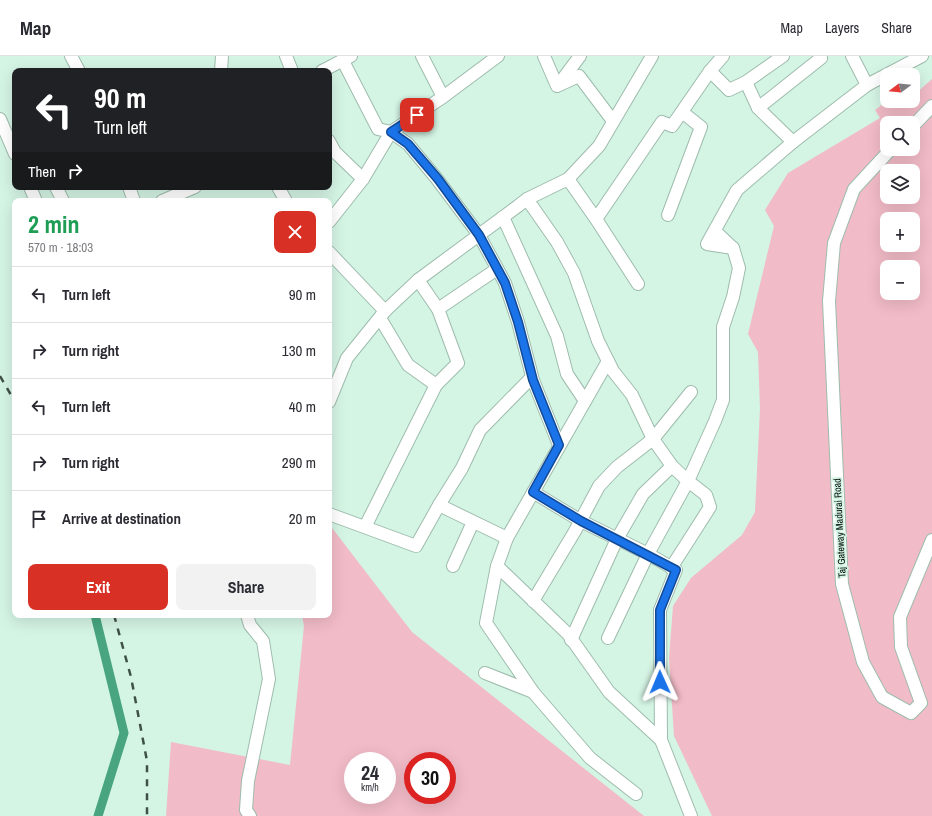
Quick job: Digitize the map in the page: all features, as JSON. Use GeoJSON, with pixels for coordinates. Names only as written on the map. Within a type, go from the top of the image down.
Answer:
{"type":"FeatureCollection","features":[{"type":"Feature","properties":{"kind":"street"},"geometry":{"type":"LineString","coordinates":[[71,56],[77,68]]}},
{"type":"Feature","properties":{"kind":"street"},"geometry":{"type":"LineString","coordinates":[[221,68],[222,56]]}},
{"type":"Feature","properties":{"kind":"street"},"geometry":{"type":"LineString","coordinates":[[286,56],[291,68]]}},
{"type":"Feature","properties":{"kind":"street"},"geometry":{"type":"LineString","coordinates":[[422,56],[443,97]]}},
{"type":"Feature","properties":{"kind":"street"},"geometry":{"type":"LineString","coordinates":[[332,218],[363,179],[391,132],[443,97],[498,56]]}},
{"type":"Feature","properties":{"kind":"street"},"geometry":{"type":"LineString","coordinates":[[544,56],[557,86]]}},
{"type":"Feature","properties":{"kind":"street"},"geometry":{"type":"LineString","coordinates":[[557,86],[580,56]]}},
{"type":"Feature","properties":{"kind":"street"},"geometry":{"type":"LineString","coordinates":[[332,395],[347,358],[383,315],[418,280],[527,199],[568,179],[599,146],[652,56]]}},
{"type":"Feature","properties":{"kind":"street"},"geometry":{"type":"LineString","coordinates":[[596,219],[662,122],[672,126],[710,71],[723,56]]}},
{"type":"Feature","properties":{"kind":"street"},"geometry":{"type":"LineString","coordinates":[[710,71],[729,90],[746,82],[783,56]]}},
{"type":"Feature","properties":{"kind":"street"},"geometry":{"type":"LineString","coordinates":[[758,108],[822,58],[820,56]]}},
{"type":"Feature","properties":{"kind":"street"},"geometry":{"type":"LineString","coordinates":[[852,56],[867,85]]}},
{"type":"Feature","properties":{"kind":"street"},"geometry":{"type":"LineString","coordinates":[[608,638],[648,554],[688,481],[715,421],[722,400],[723,326],[739,268],[733,248],[707,244],[737,190],[793,142],[867,85],[922,56]]}},
{"type":"Feature","properties":{"kind":"street"},"geometry":{"type":"LineString","coordinates":[[328,68],[347,58],[378,129],[391,132],[408,144],[438,179],[479,235],[505,283],[518,322],[532,377],[559,445]]}},
{"type":"Feature","properties":{"kind":"street"},"geometry":{"type":"LineString","coordinates":[[557,86],[579,76],[613,121]]}},
{"type":"Feature","properties":{"kind":"street"},"geometry":{"type":"LineString","coordinates":[[746,82],[758,108],[793,142]]}},
{"type":"Feature","properties":{"kind":"street"},"geometry":{"type":"LineString","coordinates":[[920,119],[932,106]]}},
{"type":"Feature","properties":{"kind":"street"},"geometry":{"type":"LineString","coordinates":[[668,214],[701,127],[682,112]]}},
{"type":"Feature","properties":{"kind":"street"},"geometry":{"type":"LineString","coordinates":[[0,119],[12,147]]}},
{"type":"Feature","properties":{"kind":"street"},"geometry":{"type":"LineString","coordinates":[[332,154],[363,179]]}},
{"type":"Feature","properties":{"kind":"street","name":"Taj Gateway Madurai Road"},"geometry":{"type":"LineString","coordinates":[[885,156],[854,189],[834,243],[829,301],[842,584],[863,662],[882,697],[911,713],[921,703],[901,647],[900,617],[932,540]]}},
{"type":"Feature","properties":{"kind":"street"},"geometry":{"type":"LineString","coordinates":[[568,179],[638,284]]}},
{"type":"Feature","properties":{"kind":"street"},"geometry":{"type":"LineString","coordinates":[[169,198],[187,190]]}},
{"type":"Feature","properties":{"kind":"street"},"geometry":{"type":"LineString","coordinates":[[527,199],[557,242],[574,273],[598,342],[613,371],[632,395],[653,439],[672,466],[706,495],[710,507],[671,568]]}},
{"type":"Feature","properties":{"kind":"street"},"geometry":{"type":"LineString","coordinates":[[503,217],[557,336],[566,374],[585,400]]}},
{"type":"Feature","properties":{"kind":"street"},"geometry":{"type":"LineString","coordinates":[[332,256],[383,315],[408,365],[436,385]]}},
{"type":"Feature","properties":{"kind":"street"},"geometry":{"type":"LineString","coordinates":[[438,309],[497,269]]}},
{"type":"Feature","properties":{"kind":"street"},"geometry":{"type":"LineString","coordinates":[[365,527],[436,385],[458,363],[438,309],[418,280]]}},
{"type":"Feature","properties":{"kind":"street"},"geometry":{"type":"LineString","coordinates":[[608,361],[507,538],[496,566],[486,623],[533,692],[590,758],[636,794]]}},
{"type":"Feature","properties":{"kind":"street"},"geometry":{"type":"LineString","coordinates":[[332,515],[416,546],[462,468],[480,430],[532,377]]}},
{"type":"Feature","properties":{"kind":"street"},"geometry":{"type":"LineString","coordinates":[[533,601],[581,521],[599,486],[617,467],[653,439],[691,392]]}},
{"type":"Feature","properties":{"kind":"street"},"geometry":{"type":"LineString","coordinates":[[571,640],[617,539],[643,494],[672,466]]}},
{"type":"Feature","properties":{"kind":"street"},"geometry":{"type":"LineString","coordinates":[[533,492],[581,521],[648,554],[676,570],[660,610],[661,740],[691,816]]}},
{"type":"Feature","properties":{"kind":"street"},"geometry":{"type":"LineString","coordinates":[[439,505],[507,538]]}},
{"type":"Feature","properties":{"kind":"street"},"geometry":{"type":"LineString","coordinates":[[453,566],[472,522]]}},
{"type":"Feature","properties":{"kind":"street"},"geometry":{"type":"LineString","coordinates":[[496,566],[568,634],[609,692],[661,740]]}},
{"type":"Feature","properties":{"kind":"street"},"geometry":{"type":"LineString","coordinates":[[247,618],[250,625],[263,641],[269,679],[248,781],[246,810],[250,816]]}},
{"type":"Feature","properties":{"kind":"street"},"geometry":{"type":"LineString","coordinates":[[485,673],[533,692]]}},
{"type":"Feature","properties":{"kind":"shaded area"},"geometry":{"type":"Polygon","coordinates":[[[932,79],[932,816],[712,816],[674,736],[669,658],[673,606],[691,578],[742,535],[755,512],[760,409],[758,352],[748,334],[774,226],[765,210],[788,173],[880,118],[875,110],[880,106],[880,108],[920,108],[920,90],[932,79]]]}},
{"type":"Feature","properties":{"kind":"shaded area"},"geometry":{"type":"Polygon","coordinates":[[[332,528],[412,632],[644,816],[166,816],[171,742],[290,765],[304,626],[303,618],[332,618],[332,528]]]}},
{"type":"Feature","properties":{"kind":"waterway"},"geometry":{"type":"LineString","coordinates":[[96,618],[124,733],[98,816]]}},
{"type":"Feature","properties":{"kind":"railway"},"geometry":{"type":"LineString","coordinates":[[0,376],[12,397]]}},
{"type":"Feature","properties":{"kind":"railway"},"geometry":{"type":"LineString","coordinates":[[115,618],[131,677],[147,761],[147,816]]}},
{"type":"Feature","properties":{"kind":"route"},"geometry":{"type":"LineString","coordinates":[[417,115],[391,132],[408,144],[438,179],[479,235],[505,283],[518,322],[533,380],[559,445],[533,492],[581,521],[648,554],[676,570],[660,610],[660,682]]}}]}
